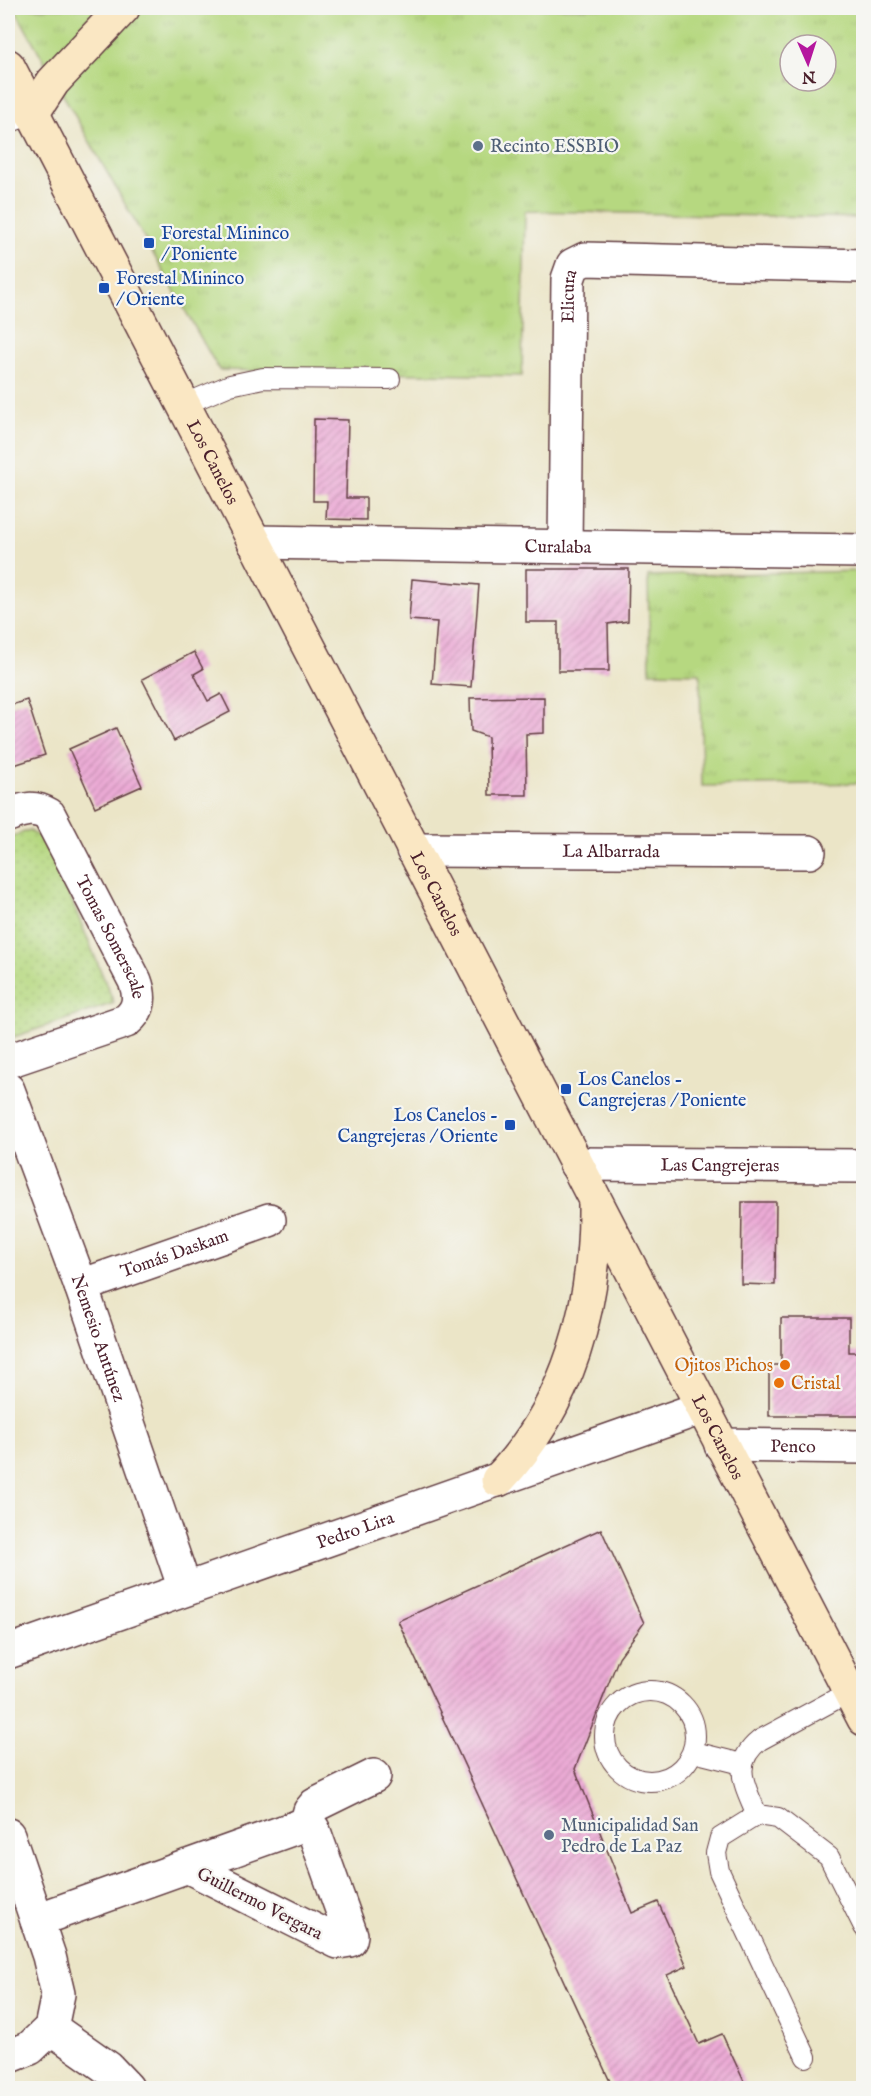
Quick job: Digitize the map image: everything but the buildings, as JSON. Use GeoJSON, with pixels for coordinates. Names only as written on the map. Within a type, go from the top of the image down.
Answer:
{"type":"FeatureCollection","features":[{"type":"Feature","properties":{"kind":"main road"},"geometry":{"type":"LineString","coordinates":[[20,118],[123,8]]}},
{"type":"Feature","properties":{"kind":"main road","name":"Los Canelos"},"geometry":{"type":"LineString","coordinates":[[8,66],[20,118],[183,405],[856,1706]]}},
{"type":"Feature","properties":{"kind":"main road"},"geometry":{"type":"LineString","coordinates":[[498,1480],[518,1459],[538,1430],[570,1365],[583,1325],[591,1284],[595,1243],[595,1200]]}},
{"type":"Feature","properties":{"kind":"street","name":"Elicura"},"geometry":{"type":"LineString","coordinates":[[565,546],[568,279],[573,265],[585,259],[864,266]]}},
{"type":"Feature","properties":{"kind":"street","name":"Curalaba"},"geometry":{"type":"LineString","coordinates":[[254,542],[864,551]]}},
{"type":"Feature","properties":{"kind":"street","name":"Tomas Somerscale"},"geometry":{"type":"LineString","coordinates":[[8,815],[28,808],[50,815],[135,981],[139,1002],[132,1016],[126,1021],[8,1061]]}},
{"type":"Feature","properties":{"kind":"street","name":"La Albarrada"},"geometry":{"type":"LineString","coordinates":[[413,849],[808,852]]}},
{"type":"Feature","properties":{"kind":"street","name":"Nemesio Antúnez"},"geometry":{"type":"LineString","coordinates":[[8,1090],[81,1286],[185,1589]]}},
{"type":"Feature","properties":{"kind":"street","name":"Las Cangrejeras"},"geometry":{"type":"LineString","coordinates":[[576,1164],[864,1166]]}},
{"type":"Feature","properties":{"kind":"street","name":"Tomás Daskam"},"geometry":{"type":"LineString","coordinates":[[81,1286],[269,1220]]}},
{"type":"Feature","properties":{"kind":"street","name":"Pedro Lira"},"geometry":{"type":"LineString","coordinates":[[8,1652],[702,1408]]}},
{"type":"Feature","properties":{"kind":"street","name":"Penco"},"geometry":{"type":"LineString","coordinates":[[721,1445],[864,1447]]}},
{"type":"Feature","properties":{"kind":"street"},"geometry":{"type":"LineString","coordinates":[[306,1824],[310,1811],[315,1805],[374,1776]]}},
{"type":"Feature","properties":{"kind":"street","name":"Guillermo Vergara"},"geometry":{"type":"LineString","coordinates":[[37,1920],[187,1866],[306,1824],[313,1829],[351,1935],[350,1940],[345,1943],[338,1942],[187,1866]]}},
{"type":"Feature","properties":{"kind":"street"},"geometry":{"type":"LineString","coordinates":[[8,1835],[37,1920],[58,1994],[51,2028],[30,2048],[8,2057]]}},
{"type":"Feature","properties":{"kind":"street"},"geometry":{"type":"LineString","coordinates":[[51,2028],[108,2068],[127,2088]]}},
{"type":"Feature","properties":{"kind":"lane"},"geometry":{"type":"LineString","coordinates":[[183,405],[230,385],[262,378],[390,379]]}},
{"type":"Feature","properties":{"kind":"lane"},"geometry":{"type":"LineString","coordinates":[[642,1691],[658,1691],[673,1696],[685,1707],[693,1720],[696,1736],[694,1752],[686,1765],[673,1776],[658,1781],[642,1781],[627,1776],[615,1765],[607,1752],[605,1736],[607,1721],[615,1706],[627,1697],[642,1691]]}},
{"type":"Feature","properties":{"kind":"lane"},"geometry":{"type":"LineString","coordinates":[[757,1815],[742,1779],[742,1764],[748,1749],[760,1740],[856,1706]]}},
{"type":"Feature","properties":{"kind":"lane"},"geometry":{"type":"LineString","coordinates":[[694,1752],[742,1764]]}},
{"type":"Feature","properties":{"kind":"lane"},"geometry":{"type":"LineString","coordinates":[[806,2057],[719,1871],[716,1853],[720,1838],[757,1815],[778,1818],[829,1857],[864,1926]]}},
{"type":"Feature","properties":{"kind":"green space","name":"Recinto ESSBIO"},"geometry":{"type":"Polygon","coordinates":[[[14,8],[863,8],[863,218],[525,211],[522,376],[219,370],[14,8]]]}},
{"type":"Feature","properties":{"kind":"green space"},"geometry":{"type":"Polygon","coordinates":[[[863,571],[863,783],[702,786],[700,673],[650,672],[648,576],[863,571]]]}},
{"type":"Feature","properties":{"kind":"green space"},"geometry":{"type":"Polygon","coordinates":[[[29,830],[48,843],[114,1003],[8,1039],[8,838],[29,830]]]}},
{"type":"Feature","properties":{"kind":"place","name":"Recinto ESSBIO"},"geometry":{"type":"Point","coordinates":[478,146]}},
{"type":"Feature","properties":{"kind":"place","name":"Forestal Mininco / Poniente"},"geometry":{"type":"Point","coordinates":[149,243]}},
{"type":"Feature","properties":{"kind":"place","name":"Forestal Mininco / Oriente"},"geometry":{"type":"Point","coordinates":[104,288]}},
{"type":"Feature","properties":{"kind":"place","name":"Los Canelos - Cangrejeras / Poniente"},"geometry":{"type":"Point","coordinates":[566,1089]}},
{"type":"Feature","properties":{"kind":"place","name":"Los Canelos - Cangrejeras / Oriente"},"geometry":{"type":"Point","coordinates":[510,1125]}},
{"type":"Feature","properties":{"kind":"place","name":"Ojitos Pichos"},"geometry":{"type":"Point","coordinates":[785,1365]}},
{"type":"Feature","properties":{"kind":"place","name":"Cristal"},"geometry":{"type":"Point","coordinates":[779,1383]}},
{"type":"Feature","properties":{"kind":"place","name":"Municipalidad San Pedro de La Paz"},"geometry":{"type":"Point","coordinates":[549,1835]}}]}
